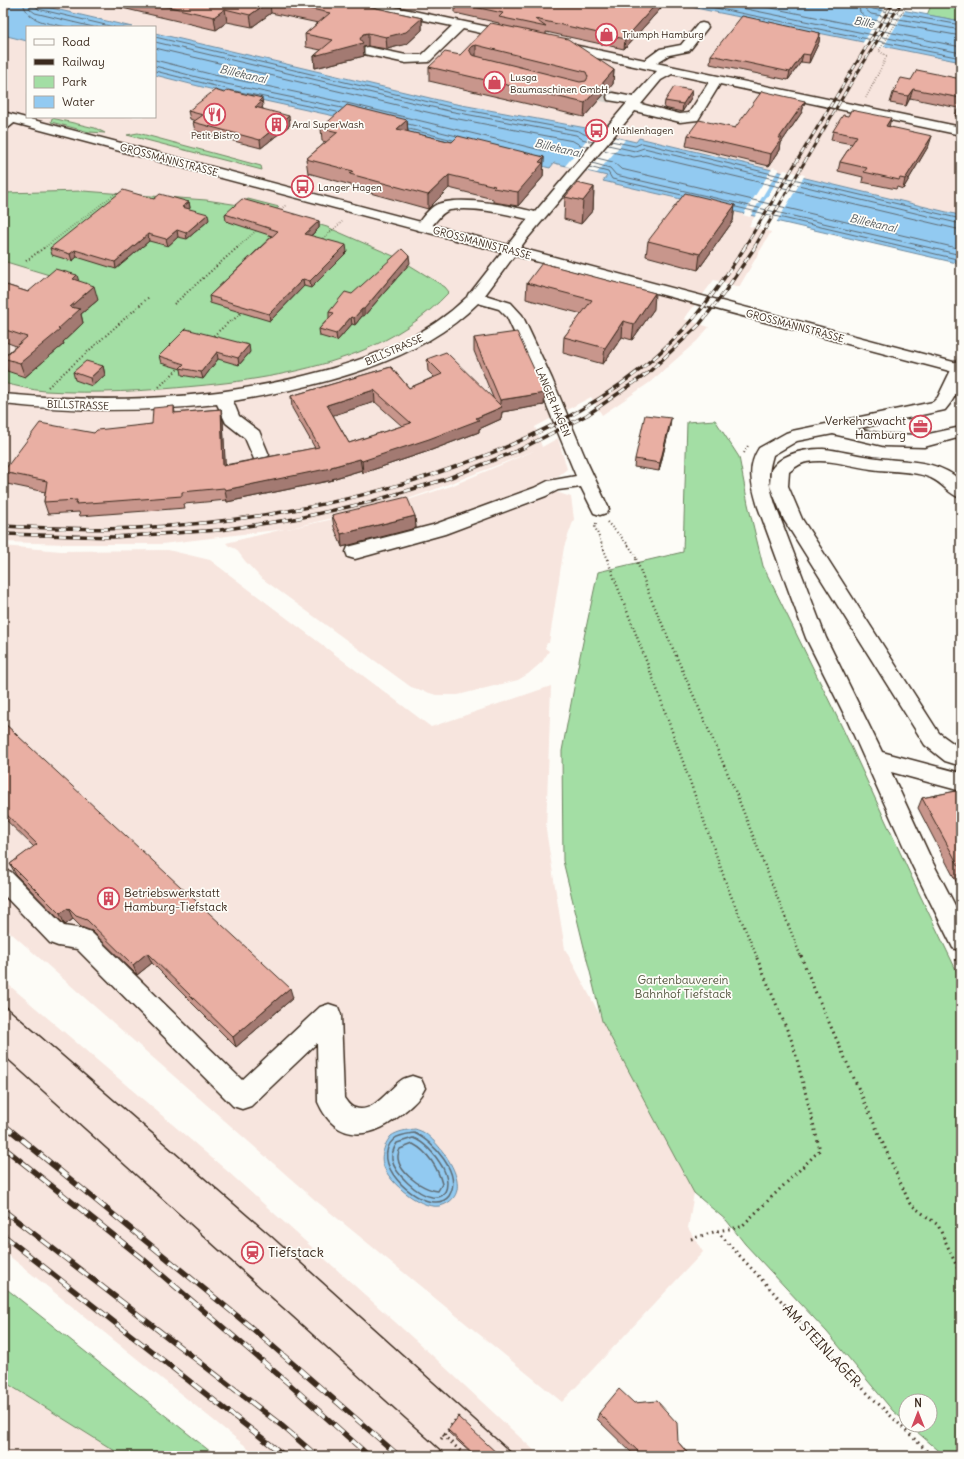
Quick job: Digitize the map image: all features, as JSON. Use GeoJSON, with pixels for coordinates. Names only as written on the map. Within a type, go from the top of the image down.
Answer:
{"type":"FeatureCollection","features":[{"type":"Feature","properties":{"kind":"main road","name":"GROSSMANNSTRASSE"},"geometry":{"type":"LineString","coordinates":[[6,120],[298,194],[960,368]]}},
{"type":"Feature","properties":{"kind":"street"},"geometry":{"type":"LineString","coordinates":[[360,3],[521,38]]}},
{"type":"Feature","properties":{"kind":"street"},"geometry":{"type":"LineString","coordinates":[[368,51],[406,59],[425,59],[460,25]]}},
{"type":"Feature","properties":{"kind":"street"},"geometry":{"type":"LineString","coordinates":[[647,65],[657,55],[671,50],[685,48],[702,27]]}},
{"type":"Feature","properties":{"kind":"street"},"geometry":{"type":"LineString","coordinates":[[551,44],[961,131]]}},
{"type":"Feature","properties":{"kind":"street","name":"BILLSTRASSE"},"geometry":{"type":"LineString","coordinates":[[3,399],[75,406],[118,406],[179,402],[223,397],[315,380],[368,363],[416,342],[439,328],[464,308],[578,169],[657,77],[670,70]]}},
{"type":"Feature","properties":{"kind":"street"},"geometry":{"type":"LineString","coordinates":[[613,97],[680,118],[693,117],[698,112],[717,79]]}},
{"type":"Feature","properties":{"kind":"street"},"geometry":{"type":"LineString","coordinates":[[423,227],[439,209],[445,206],[458,205],[490,208],[538,217]]}},
{"type":"Feature","properties":{"kind":"street","name":"LANGER HAGEN"},"geometry":{"type":"LineString","coordinates":[[474,296],[505,306],[514,315],[544,379],[586,480],[600,509]]}},
{"type":"Feature","properties":{"kind":"street"},"geometry":{"type":"LineString","coordinates":[[960,368],[945,399],[938,406],[792,437],[764,452],[759,472],[760,486],[766,507],[816,638],[876,760],[923,865],[961,941]]}},
{"type":"Feature","properties":{"kind":"street"},"geometry":{"type":"LineString","coordinates":[[223,397],[232,419],[253,435],[260,455]]}},
{"type":"Feature","properties":{"kind":"street"},"geometry":{"type":"LineString","coordinates":[[830,429],[884,440],[924,441],[961,432]]}},
{"type":"Feature","properties":{"kind":"street"},"geometry":{"type":"LineString","coordinates":[[792,437],[805,456]]}},
{"type":"Feature","properties":{"kind":"street"},"geometry":{"type":"LineString","coordinates":[[961,492],[946,478],[919,468],[868,462],[834,455],[805,456],[792,461],[780,470],[779,486],[793,520],[932,739],[961,758]]}},
{"type":"Feature","properties":{"kind":"street"},"geometry":{"type":"LineString","coordinates":[[355,552],[438,530],[540,492],[554,485],[586,480]]}},
{"type":"Feature","properties":{"kind":"street"},"geometry":{"type":"LineString","coordinates":[[876,760],[961,782]]}},
{"type":"Feature","properties":{"kind":"street"},"geometry":{"type":"LineString","coordinates":[[3,879],[58,936],[83,939],[242,1098],[329,1015],[331,1102],[339,1114],[355,1122],[372,1120],[389,1110],[412,1088]]}},
{"type":"Feature","properties":{"kind":"path"},"geometry":{"type":"LineString","coordinates":[[860,109],[887,56],[879,52],[879,50],[907,4]]}},
{"type":"Feature","properties":{"kind":"path"},"geometry":{"type":"LineString","coordinates":[[26,261],[116,193]]}},
{"type":"Feature","properties":{"kind":"path"},"geometry":{"type":"LineString","coordinates":[[277,212],[298,194]]}},
{"type":"Feature","properties":{"kind":"path"},"geometry":{"type":"LineString","coordinates":[[320,240],[356,210]]}},
{"type":"Feature","properties":{"kind":"path"},"geometry":{"type":"LineString","coordinates":[[174,304],[260,228]]}},
{"type":"Feature","properties":{"kind":"path"},"geometry":{"type":"LineString","coordinates":[[44,391],[149,297]]}},
{"type":"Feature","properties":{"kind":"path"},"geometry":{"type":"LineString","coordinates":[[207,342],[244,310]]}},
{"type":"Feature","properties":{"kind":"path"},"geometry":{"type":"LineString","coordinates":[[156,390],[184,364]]}},
{"type":"Feature","properties":{"kind":"path"},"geometry":{"type":"LineString","coordinates":[[600,509],[595,527],[658,689],[729,891],[793,1044],[820,1150],[741,1227],[717,1231],[691,1239]]}},
{"type":"Feature","properties":{"kind":"path"},"geometry":{"type":"LineString","coordinates":[[600,509],[609,526],[624,540],[634,553],[649,594],[734,788],[815,991],[910,1204],[938,1225],[958,1269]]}},
{"type":"Feature","properties":{"kind":"path","name":"AM STEINLAGER"},"geometry":{"type":"LineString","coordinates":[[717,1231],[854,1380],[932,1456]]}},
{"type":"Feature","properties":{"kind":"path"},"geometry":{"type":"LineString","coordinates":[[460,1414],[442,1437],[466,1456]]}},
{"type":"Feature","properties":{"kind":"shaded area"},"geometry":{"type":"Polygon","coordinates":[[[30,3],[671,3],[961,62],[961,216],[639,138],[636,142],[584,130],[585,128],[451,103],[156,33],[156,26],[128,26],[30,3]]]}},
{"type":"Feature","properties":{"kind":"shaded area"},"geometry":{"type":"Polygon","coordinates":[[[3,35],[26,41],[26,118],[156,118],[156,75],[210,89],[348,119],[550,168],[554,163],[607,176],[604,181],[755,216],[749,226],[771,232],[739,287],[714,280],[684,319],[709,327],[697,341],[649,383],[602,415],[591,397],[535,427],[542,447],[558,438],[567,469],[558,476],[551,478],[556,492],[571,497],[574,519],[564,547],[549,643],[547,643],[545,648],[549,651],[542,662],[518,680],[458,695],[436,695],[411,687],[260,577],[236,549],[226,543],[284,529],[162,544],[66,544],[3,542],[3,35]],[[536,450],[402,501],[287,529],[402,502],[451,486],[536,450]]]}},
{"type":"Feature","properties":{"kind":"shaded area"},"geometry":{"type":"Polygon","coordinates":[[[3,546],[61,551],[168,550],[210,560],[431,727],[551,686],[546,830],[565,949],[694,1193],[688,1228],[703,1252],[562,1402],[315,1200],[3,926],[3,546]]]}},
{"type":"Feature","properties":{"kind":"shaded area"},"geometry":{"type":"Polygon","coordinates":[[[3,980],[226,1170],[434,1357],[540,1456],[258,1456],[3,1251],[3,980]]]}},
{"type":"Feature","properties":{"kind":"shaded area"},"geometry":{"type":"Polygon","coordinates":[[[3,1381],[115,1451],[127,1456],[3,1456],[3,1381]]]}},
{"type":"Feature","properties":{"kind":"green space"},"geometry":{"type":"Polygon","coordinates":[[[932,3],[961,3],[961,21],[927,15],[932,3]]]}},
{"type":"Feature","properties":{"kind":"green space"},"geometry":{"type":"Polygon","coordinates":[[[52,118],[95,128],[105,133],[89,132],[51,122],[52,118]]]}},
{"type":"Feature","properties":{"kind":"green space"},"geometry":{"type":"Polygon","coordinates":[[[138,133],[261,166],[262,170],[127,135],[138,133]]]}},
{"type":"Feature","properties":{"kind":"green space"},"geometry":{"type":"Polygon","coordinates":[[[83,191],[206,200],[239,205],[248,199],[279,207],[274,211],[327,227],[398,258],[445,287],[449,292],[440,302],[419,319],[384,341],[339,359],[279,375],[217,384],[120,392],[45,391],[3,383],[3,365],[89,287],[3,261],[3,193],[83,191]]]}},
{"type":"Feature","properties":{"kind":"green space","name":"Gartenbauverein Bahnhof Tiefstack"},"geometry":{"type":"Polygon","coordinates":[[[715,420],[739,457],[748,504],[763,566],[842,727],[961,980],[961,1456],[945,1456],[918,1433],[938,1433],[938,1393],[898,1393],[898,1415],[827,1332],[745,1244],[727,1221],[694,1193],[602,1021],[563,861],[562,751],[598,572],[683,552],[687,422],[715,420]]]}},
{"type":"Feature","properties":{"kind":"green space"},"geometry":{"type":"Polygon","coordinates":[[[3,1286],[216,1456],[127,1456],[115,1451],[3,1381],[3,1286]]]}},
{"type":"Feature","properties":{"kind":"water"},"geometry":{"type":"Polygon","coordinates":[[[3,3],[30,3],[128,26],[26,26],[26,41],[3,35],[3,3]]]}},
{"type":"Feature","properties":{"kind":"water","name":"Bille"},"geometry":{"type":"Polygon","coordinates":[[[671,3],[864,3],[961,21],[961,62],[671,3]]]}},
{"type":"Feature","properties":{"kind":"water","name":"Billekanal"},"geometry":{"type":"Polygon","coordinates":[[[156,33],[451,103],[586,128],[584,130],[636,142],[639,138],[955,214],[961,216],[961,264],[603,181],[607,176],[554,163],[550,168],[348,119],[210,89],[156,75],[156,33]]]}},
{"type":"Feature","properties":{"kind":"water"},"geometry":{"type":"Polygon","coordinates":[[[415,1129],[425,1133],[433,1140],[447,1158],[453,1169],[457,1180],[457,1190],[453,1199],[443,1205],[435,1206],[426,1204],[407,1194],[391,1179],[383,1164],[382,1157],[388,1139],[394,1134],[415,1129]]]}},
{"type":"Feature","properties":{"kind":"pier"},"geometry":{"type":"Polygon","coordinates":[[[886,5],[906,9],[883,48],[862,44],[886,5]]]}},
{"type":"Feature","properties":{"kind":"pier"},"geometry":{"type":"Polygon","coordinates":[[[593,132],[625,140],[597,173],[565,166],[593,132]]]}},
{"type":"Feature","properties":{"kind":"pier"},"geometry":{"type":"Polygon","coordinates":[[[773,167],[779,169],[750,217],[743,215],[773,167]]]}},
{"type":"Feature","properties":{"kind":"pier"},"geometry":{"type":"Polygon","coordinates":[[[784,170],[805,175],[776,223],[754,218],[784,170]]]}},
{"type":"Feature","properties":{"kind":"building"},"geometry":{"type":"Polygon","coordinates":[[[152,3],[267,3],[250,15],[225,9],[214,17],[152,3]]]}},
{"type":"Feature","properties":{"kind":"building"},"geometry":{"type":"Polygon","coordinates":[[[283,3],[365,3],[363,5],[422,18],[406,32],[386,37],[368,33],[363,34],[360,39],[363,43],[314,56],[333,40],[305,34],[330,13],[283,3]]]}},
{"type":"Feature","properties":{"kind":"building"},"geometry":{"type":"Polygon","coordinates":[[[455,3],[657,3],[625,39],[535,19],[546,27],[499,17],[503,13],[455,3]]]}},
{"type":"Feature","properties":{"kind":"building"},"geometry":{"type":"Polygon","coordinates":[[[742,16],[820,33],[810,55],[803,54],[790,72],[711,55],[742,16]]]}},
{"type":"Feature","properties":{"kind":"building"},"geometry":{"type":"Polygon","coordinates":[[[491,23],[568,39],[614,70],[585,103],[429,67],[445,52],[460,55],[491,23]],[[476,45],[469,49],[472,55],[580,82],[586,81],[588,77],[586,72],[476,45]]]}},
{"type":"Feature","properties":{"kind":"building"},"geometry":{"type":"Polygon","coordinates":[[[917,70],[961,79],[961,98],[913,89],[908,96],[893,93],[901,78],[911,80],[917,70]]]}},
{"type":"Feature","properties":{"kind":"building"},"geometry":{"type":"Polygon","coordinates":[[[674,87],[692,90],[683,104],[665,101],[674,87]]]}},
{"type":"Feature","properties":{"kind":"building"},"geometry":{"type":"Polygon","coordinates":[[[215,90],[224,93],[228,90],[262,98],[259,101],[262,102],[255,107],[289,116],[260,140],[193,122],[203,115],[188,111],[215,90]]]}},
{"type":"Feature","properties":{"kind":"building"},"geometry":{"type":"Polygon","coordinates":[[[762,91],[805,101],[779,138],[782,138],[771,154],[688,135],[699,120],[735,128],[762,91]]]}},
{"type":"Feature","properties":{"kind":"building"},"geometry":{"type":"Polygon","coordinates":[[[347,105],[407,120],[397,129],[452,142],[458,136],[544,157],[539,162],[543,163],[518,192],[493,188],[495,186],[449,175],[428,195],[350,174],[353,171],[306,159],[338,132],[321,128],[347,105]]]}},
{"type":"Feature","properties":{"kind":"building"},"geometry":{"type":"Polygon","coordinates":[[[851,110],[891,118],[886,126],[932,136],[905,179],[900,178],[899,180],[864,172],[867,168],[840,162],[857,136],[833,131],[843,115],[848,116],[851,110]]]}},
{"type":"Feature","properties":{"kind":"building"},"geometry":{"type":"Polygon","coordinates":[[[577,183],[594,187],[583,201],[565,197],[577,183]]]}},
{"type":"Feature","properties":{"kind":"building"},"geometry":{"type":"Polygon","coordinates":[[[123,190],[154,199],[160,194],[189,202],[182,207],[208,214],[186,233],[177,230],[166,239],[148,234],[115,262],[75,250],[70,254],[50,248],[123,190]]]}},
{"type":"Feature","properties":{"kind":"building"},"geometry":{"type":"Polygon","coordinates":[[[685,193],[735,205],[700,254],[648,241],[685,193]]]}},
{"type":"Feature","properties":{"kind":"building"},"geometry":{"type":"Polygon","coordinates":[[[242,199],[319,221],[305,234],[346,245],[310,281],[303,279],[269,314],[209,296],[278,231],[225,214],[242,199]]]}},
{"type":"Feature","properties":{"kind":"building"},"geometry":{"type":"Polygon","coordinates":[[[402,249],[409,256],[364,309],[362,309],[354,318],[351,317],[336,334],[319,329],[334,313],[329,312],[345,292],[352,294],[402,249]]]}},
{"type":"Feature","properties":{"kind":"building"},"geometry":{"type":"Polygon","coordinates":[[[542,263],[655,293],[634,324],[623,321],[605,348],[564,337],[592,300],[527,283],[542,263]]]}},
{"type":"Feature","properties":{"kind":"building"},"geometry":{"type":"Polygon","coordinates":[[[55,269],[77,275],[73,279],[94,286],[70,307],[80,309],[58,329],[60,330],[20,363],[3,358],[27,337],[3,329],[3,284],[28,292],[55,269]]]}},
{"type":"Feature","properties":{"kind":"building"},"geometry":{"type":"Polygon","coordinates":[[[186,329],[249,345],[238,358],[217,352],[201,372],[180,368],[184,364],[159,356],[186,329]]]}},
{"type":"Feature","properties":{"kind":"building"},"geometry":{"type":"Polygon","coordinates":[[[517,332],[545,393],[500,400],[474,338],[517,332]]]}},
{"type":"Feature","properties":{"kind":"building"},"geometry":{"type":"Polygon","coordinates":[[[446,352],[502,407],[476,418],[479,420],[429,439],[362,461],[360,459],[331,468],[225,490],[224,488],[182,492],[182,496],[76,504],[77,500],[44,502],[47,481],[3,472],[40,423],[94,433],[97,430],[152,424],[153,408],[174,406],[174,413],[221,409],[223,466],[319,447],[291,396],[391,367],[409,388],[442,374],[427,359],[446,352]],[[374,390],[327,405],[349,443],[411,423],[374,390]]]}},
{"type":"Feature","properties":{"kind":"building"},"geometry":{"type":"Polygon","coordinates":[[[86,361],[103,366],[90,378],[73,372],[86,361]]]}},
{"type":"Feature","properties":{"kind":"building"},"geometry":{"type":"Polygon","coordinates":[[[645,415],[671,418],[660,463],[635,459],[645,415]]]}},
{"type":"Feature","properties":{"kind":"building"},"geometry":{"type":"Polygon","coordinates":[[[407,497],[415,516],[341,534],[332,515],[407,497]]]}},
{"type":"Feature","properties":{"kind":"building","name":"Betriebswerkstatt Hamburg-Tiefstack"},"geometry":{"type":"Polygon","coordinates":[[[3,722],[290,988],[233,1037],[147,953],[133,965],[87,920],[76,916],[68,908],[60,914],[10,864],[37,844],[3,811],[3,722]]]}},
{"type":"Feature","properties":{"kind":"building"},"geometry":{"type":"Polygon","coordinates":[[[961,790],[961,870],[922,798],[961,790]]]}},
{"type":"Feature","properties":{"kind":"building"},"geometry":{"type":"Polygon","coordinates":[[[619,1389],[634,1403],[657,1401],[677,1423],[678,1442],[690,1456],[643,1456],[599,1413],[619,1389]]]}},
{"type":"Feature","properties":{"kind":"building"},"geometry":{"type":"Polygon","coordinates":[[[458,1417],[500,1456],[476,1456],[448,1430],[458,1417]]]}},
{"type":"Feature","properties":{"kind":"tunnel"},"geometry":{"type":"LineString","coordinates":[[580,90],[613,97]]}},
{"type":"Feature","properties":{"kind":"tram line"},"geometry":{"type":"LineString","coordinates":[[3,1004],[270,1235],[515,1456]]}},
{"type":"Feature","properties":{"kind":"tram line"},"geometry":{"type":"LineString","coordinates":[[3,1055],[447,1456]]}},
{"type":"Feature","properties":{"kind":"railway"},"geometry":{"type":"LineString","coordinates":[[744,248],[893,3]]}},
{"type":"Feature","properties":{"kind":"railway"},"geometry":{"type":"LineString","coordinates":[[754,248],[851,83],[901,3]]}},
{"type":"Feature","properties":{"kind":"railway"},"geometry":{"type":"LineString","coordinates":[[3,526],[120,529],[229,520],[319,505],[363,495],[451,468],[494,452],[567,418],[612,390],[655,357],[694,318],[721,283],[745,247]]}},
{"type":"Feature","properties":{"kind":"railway"},"geometry":{"type":"LineString","coordinates":[[3,534],[113,537],[220,530],[294,519],[370,502],[446,479],[519,450],[587,415],[648,373],[699,325],[724,293],[755,247]]}},
{"type":"Feature","properties":{"kind":"railway"},"geometry":{"type":"LineString","coordinates":[[3,1124],[253,1329],[399,1456]]}},
{"type":"Feature","properties":{"kind":"railway"},"geometry":{"type":"LineString","coordinates":[[3,1147],[142,1258],[288,1383],[369,1456]]}},
{"type":"Feature","properties":{"kind":"railway"},"geometry":{"type":"LineString","coordinates":[[3,1210],[281,1425],[317,1456]]}},
{"type":"Feature","properties":{"kind":"railway"},"geometry":{"type":"LineString","coordinates":[[3,1235],[285,1456]]}},
{"type":"Feature","properties":{"kind":"place","name":"Triumph Hamburg"},"geometry":{"type":"Point","coordinates":[607,34]}},
{"type":"Feature","properties":{"kind":"place","name":"Lusga Baumaschinen GmbH"},"geometry":{"type":"Point","coordinates":[495,83]}},
{"type":"Feature","properties":{"kind":"place","name":"Petit Bistro"},"geometry":{"type":"Point","coordinates":[215,115]}},
{"type":"Feature","properties":{"kind":"place","name":"Aral SuperWash"},"geometry":{"type":"Point","coordinates":[277,124]}},
{"type":"Feature","properties":{"kind":"place","name":"Mühlenhagen"},"geometry":{"type":"Point","coordinates":[597,130]}},
{"type":"Feature","properties":{"kind":"place","name":"Langer Hagen"},"geometry":{"type":"Point","coordinates":[303,187]}},
{"type":"Feature","properties":{"kind":"place","name":"Verkehrswacht Hamburg"},"geometry":{"type":"Point","coordinates":[921,427]}},
{"type":"Feature","properties":{"kind":"place","name":"Betriebswerkstatt Hamburg-Tiefstack"},"geometry":{"type":"Point","coordinates":[109,899]}},
{"type":"Feature","properties":{"kind":"place","name":"Tiefstack"},"geometry":{"type":"Point","coordinates":[252,1252]}}]}
